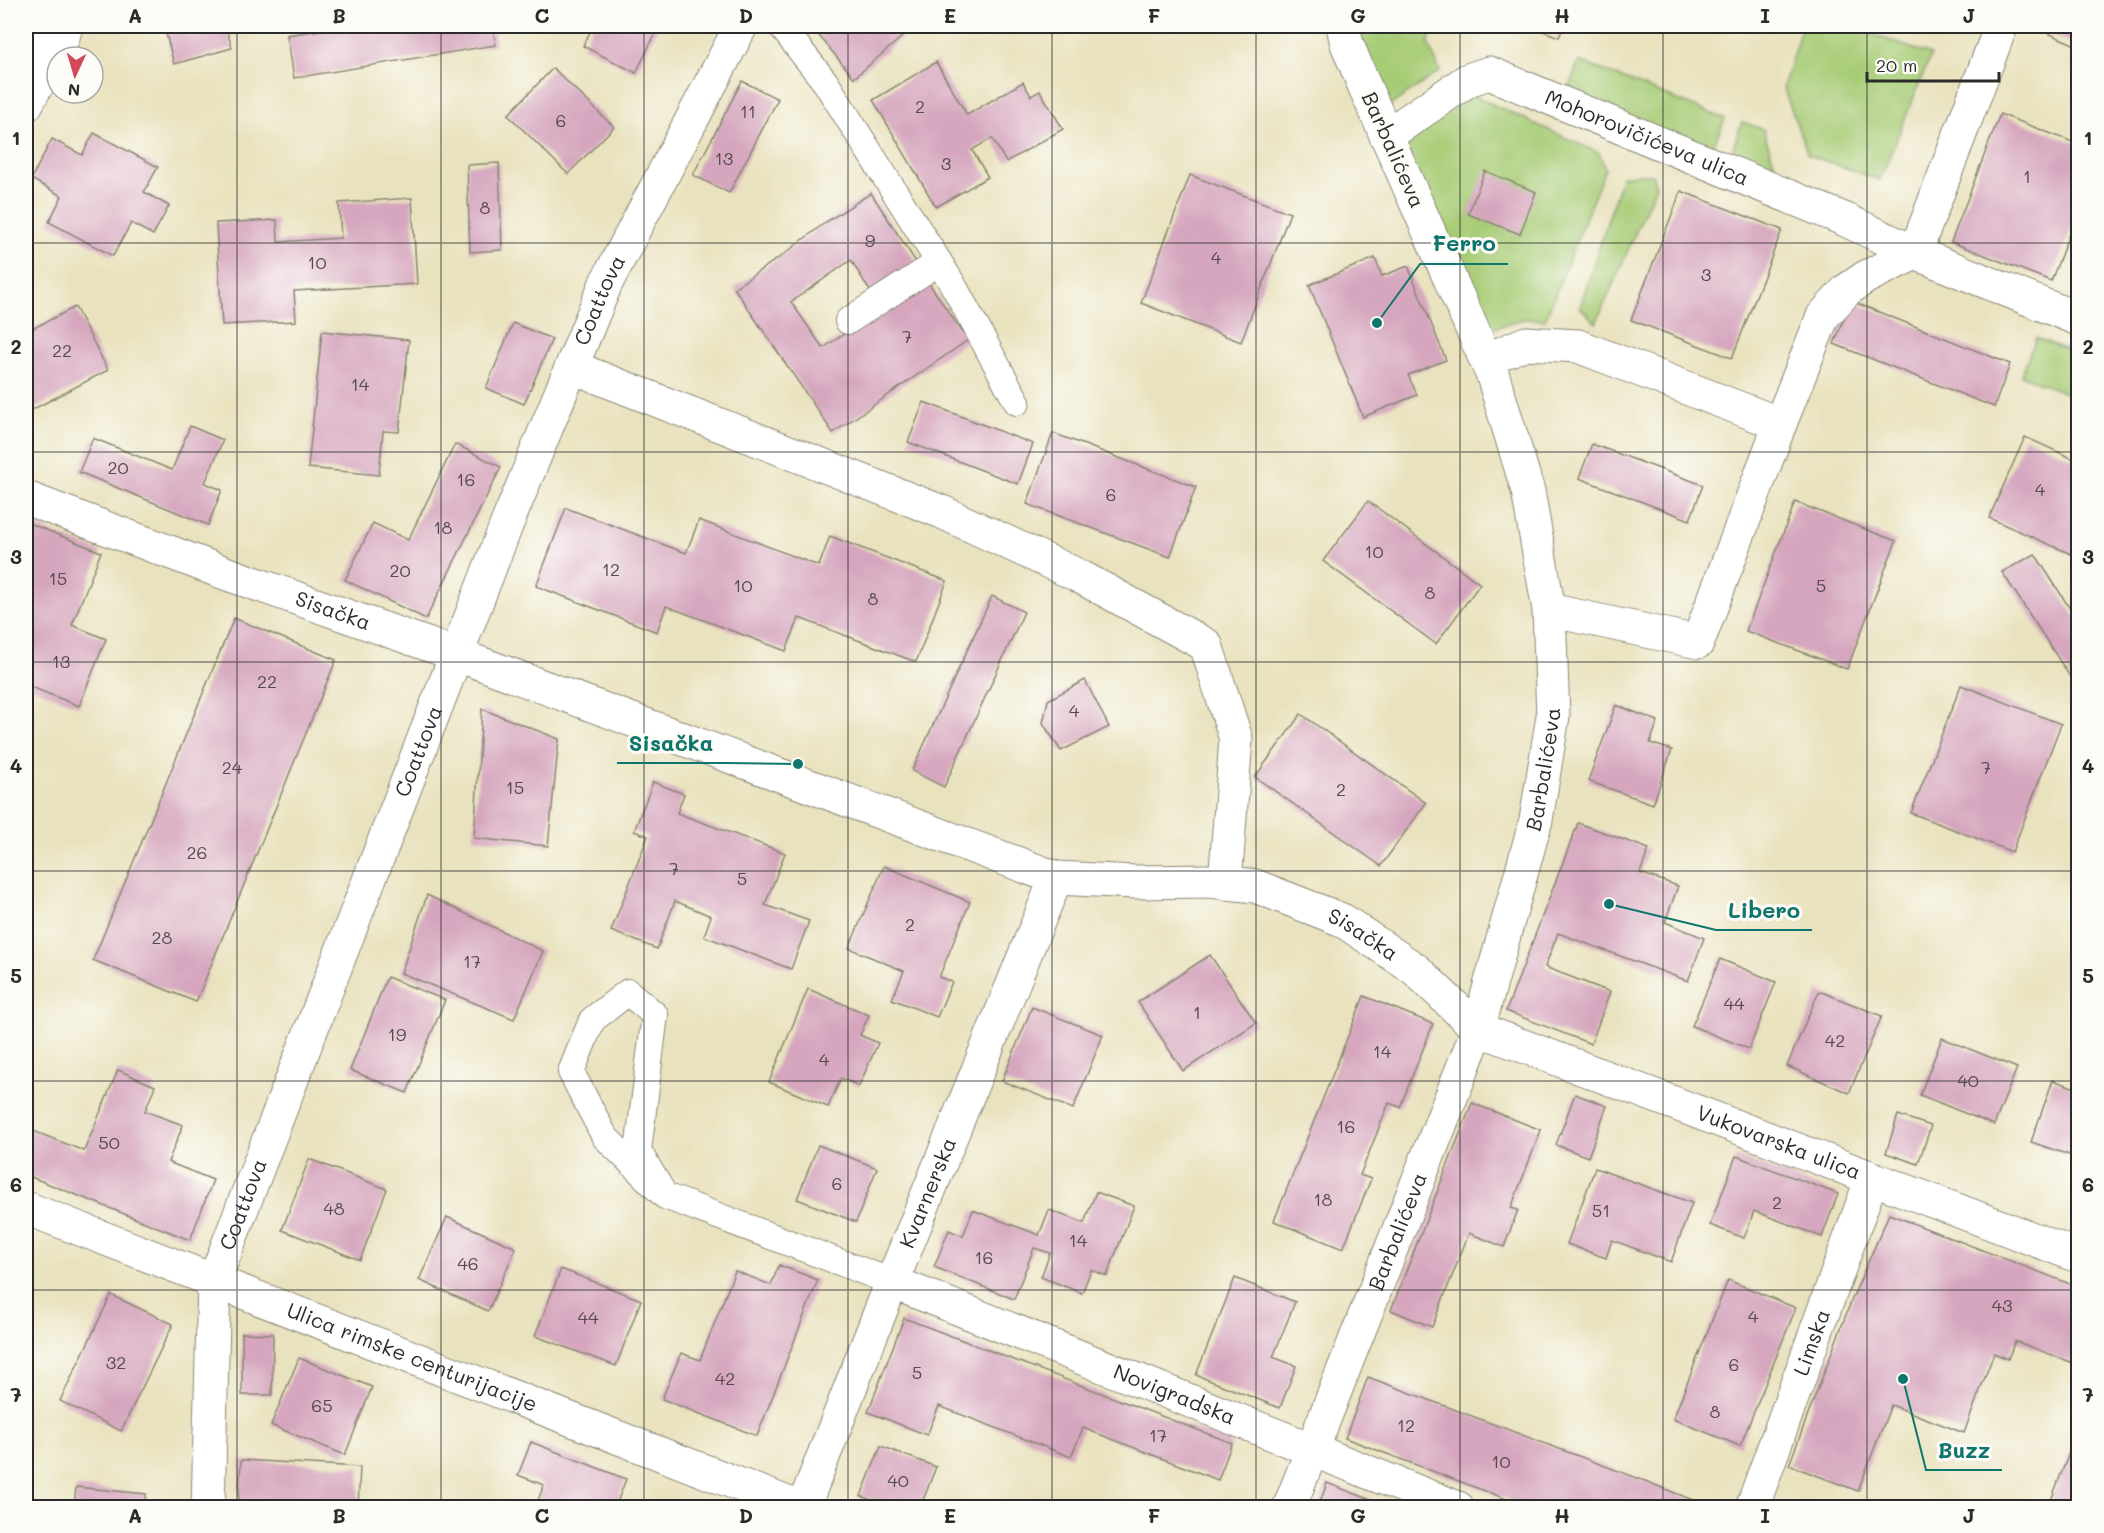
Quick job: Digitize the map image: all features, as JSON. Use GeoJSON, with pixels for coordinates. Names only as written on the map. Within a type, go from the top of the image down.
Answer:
{"type":"FeatureCollection","features":[{"type":"Feature","properties":{"kind":"street"},"geometry":{"type":"LineString","coordinates":[[30,26],[31,95]]}},
{"type":"Feature","properties":{"kind":"street"},"geometry":{"type":"LineString","coordinates":[[31,95],[63,37],[66,26]]}},
{"type":"Feature","properties":{"kind":"street","name":"Coattova"},"geometry":{"type":"LineString","coordinates":[[208,1508],[214,1281],[506,526],[606,283],[741,26]]}},
{"type":"Feature","properties":{"kind":"street","name":"Barbalićeva"},"geometry":{"type":"LineString","coordinates":[[1288,1508],[1478,1029],[1538,808],[1553,716],[1549,610],[1528,491],[1493,376],[1386,136],[1351,54],[1343,26]]}},
{"type":"Feature","properties":{"kind":"street"},"geometry":{"type":"LineString","coordinates":[[1549,610],[1698,642],[1823,316],[1847,290],[1866,277],[1915,254],[2001,26]]}},
{"type":"Feature","properties":{"kind":"street","name":"Mohorovičićeva ulica"},"geometry":{"type":"LineString","coordinates":[[1386,136],[1468,80],[1489,73],[1846,220],[1915,254],[2079,319]]}},
{"type":"Feature","properties":{"kind":"street"},"geometry":{"type":"LineString","coordinates":[[1486,360],[1526,343],[1578,346],[1780,424]]}},
{"type":"Feature","properties":{"kind":"street"},"geometry":{"type":"LineString","coordinates":[[572,367],[942,512],[1079,576],[1206,645],[1236,739],[1225,883]]}},
{"type":"Feature","properties":{"kind":"street","name":"Sisačka"},"geometry":{"type":"LineString","coordinates":[[26,498],[225,573],[458,655],[1056,878],[1135,882],[1210,881],[1255,886],[1341,920],[1414,969],[1478,1029]]}},
{"type":"Feature","properties":{"kind":"street","name":"Kvarnerska"},"geometry":{"type":"LineString","coordinates":[[802,1508],[1056,878]]}},
{"type":"Feature","properties":{"kind":"street","name":"Vukovarska ulica"},"geometry":{"type":"LineString","coordinates":[[1478,1029],[2079,1256]]}},
{"type":"Feature","properties":{"kind":"street","name":"Limska"},"geometry":{"type":"LineString","coordinates":[[1752,1508],[1872,1178]]}},
{"type":"Feature","properties":{"kind":"street","name":"Ulica rimske centurijacije"},"geometry":{"type":"LineString","coordinates":[[26,1208],[802,1508]]}},
{"type":"Feature","properties":{"kind":"street","name":"Novigradska"},"geometry":{"type":"LineString","coordinates":[[892,1282],[1458,1508]]}},
{"type":"Feature","properties":{"kind":"lane"},"geometry":{"type":"LineString","coordinates":[[781,26],[826,83],[939,262],[1017,402]]}},
{"type":"Feature","properties":{"kind":"lane"},"geometry":{"type":"LineString","coordinates":[[848,321],[939,262]]}},
{"type":"Feature","properties":{"kind":"lane"},"geometry":{"type":"LineString","coordinates":[[666,1196],[638,1151],[655,1015],[628,992],[592,1020],[571,1072],[605,1137],[666,1196],[892,1282]]}},
{"type":"Feature","properties":{"kind":"green space"},"geometry":{"type":"Polygon","coordinates":[[[1351,26],[1435,26],[1428,43],[1440,71],[1382,111],[1351,26]]]}},
{"type":"Feature","properties":{"kind":"green space"},"geometry":{"type":"Polygon","coordinates":[[[1802,26],[1849,26],[1931,55],[1880,180],[1808,155],[1783,87],[1802,26]]]}},
{"type":"Feature","properties":{"kind":"green space"},"geometry":{"type":"Polygon","coordinates":[[[1579,61],[1725,119],[1710,153],[1566,96],[1579,61]]]}},
{"type":"Feature","properties":{"kind":"green space"},"geometry":{"type":"Polygon","coordinates":[[[1466,92],[1599,153],[1605,169],[1545,320],[1524,319],[1480,332],[1393,137],[1466,92]]]}},
{"type":"Feature","properties":{"kind":"green space"},"geometry":{"type":"Polygon","coordinates":[[[1742,122],[1763,129],[1783,190],[1726,168],[1742,122]]]}},
{"type":"Feature","properties":{"kind":"green space"},"geometry":{"type":"Polygon","coordinates":[[[1652,175],[1656,186],[1596,323],[1580,307],[1622,176],[1652,175]]]}},
{"type":"Feature","properties":{"kind":"green space"},"geometry":{"type":"Polygon","coordinates":[[[2036,338],[2078,354],[2078,398],[2021,375],[2036,338]]]}},
{"type":"Feature","properties":{"kind":"building"},"geometry":{"type":"Polygon","coordinates":[[[164,26],[244,26],[227,31],[232,48],[174,64],[164,26]]]}},
{"type":"Feature","properties":{"kind":"building"},"geometry":{"type":"Polygon","coordinates":[[[346,26],[493,26],[496,45],[294,78],[287,35],[346,26]]]}},
{"type":"Feature","properties":{"kind":"building"},"geometry":{"type":"Polygon","coordinates":[[[593,26],[653,26],[658,28],[636,73],[583,46],[593,26]]]}},
{"type":"Feature","properties":{"kind":"building"},"geometry":{"type":"Polygon","coordinates":[[[811,26],[893,26],[902,37],[854,78],[811,26]]]}},
{"type":"Feature","properties":{"kind":"building"},"geometry":{"type":"Polygon","coordinates":[[[1530,26],[1564,26],[1559,37],[1530,26]]]}},
{"type":"Feature","properties":{"kind":"building"},"geometry":{"type":"Polygon","coordinates":[[[2046,26],[2078,26],[2078,46],[2043,31],[2046,26]]]}},
{"type":"Feature","properties":{"kind":"building"},"geometry":{"type":"Polygon","coordinates":[[[936,62],[967,115],[1023,82],[1031,96],[1040,91],[1063,129],[1006,162],[992,138],[972,150],[988,177],[936,207],[873,100],[936,62]]]}},
{"type":"Feature","properties":{"kind":"building"},"geometry":{"type":"Polygon","coordinates":[[[553,68],[614,127],[568,174],[508,115],[553,68]]]}},
{"type":"Feature","properties":{"kind":"building"},"geometry":{"type":"Polygon","coordinates":[[[742,81],[778,99],[729,193],[693,175],[742,81]]]}},
{"type":"Feature","properties":{"kind":"building"},"geometry":{"type":"Polygon","coordinates":[[[2000,114],[2078,144],[2078,211],[2051,281],[1951,242],[2000,114]]]}},
{"type":"Feature","properties":{"kind":"building"},"geometry":{"type":"Polygon","coordinates":[[[94,133],[158,167],[144,192],[169,206],[153,235],[131,223],[113,256],[49,222],[62,196],[31,179],[52,139],[82,155],[94,133]]]}},
{"type":"Feature","properties":{"kind":"building"},"geometry":{"type":"Polygon","coordinates":[[[499,163],[502,250],[470,252],[467,165],[499,163]]]}},
{"type":"Feature","properties":{"kind":"building"},"geometry":{"type":"Polygon","coordinates":[[[1485,171],[1536,192],[1520,234],[1468,214],[1485,171]]]}},
{"type":"Feature","properties":{"kind":"building"},"geometry":{"type":"Polygon","coordinates":[[[1190,175],[1290,213],[1241,342],[1141,303],[1190,175]]]}},
{"type":"Feature","properties":{"kind":"building"},"geometry":{"type":"Polygon","coordinates":[[[1681,191],[1782,230],[1732,358],[1631,320],[1681,191]]]}},
{"type":"Feature","properties":{"kind":"building"},"geometry":{"type":"Polygon","coordinates":[[[871,193],[916,262],[870,291],[851,260],[791,302],[823,348],[926,279],[968,340],[833,433],[734,288],[826,222],[871,193]]]}},
{"type":"Feature","properties":{"kind":"building"},"geometry":{"type":"Polygon","coordinates":[[[412,198],[417,284],[294,291],[296,321],[222,325],[216,223],[277,220],[278,242],[341,238],[339,203],[412,198]]]}},
{"type":"Feature","properties":{"kind":"building"},"geometry":{"type":"Polygon","coordinates":[[[1375,258],[1382,276],[1408,266],[1446,360],[1408,375],[1417,395],[1363,417],[1309,285],[1375,258]]]}},
{"type":"Feature","properties":{"kind":"building"},"geometry":{"type":"Polygon","coordinates":[[[1851,301],[2010,364],[1994,407],[1834,344],[1851,301]]]}},
{"type":"Feature","properties":{"kind":"building"},"geometry":{"type":"Polygon","coordinates":[[[75,307],[108,370],[26,413],[26,332],[75,307]]]}},
{"type":"Feature","properties":{"kind":"building"},"geometry":{"type":"Polygon","coordinates":[[[513,323],[552,339],[524,404],[486,388],[513,323]]]}},
{"type":"Feature","properties":{"kind":"building"},"geometry":{"type":"Polygon","coordinates":[[[322,331],[409,340],[399,432],[383,431],[379,475],[308,468],[322,331]]]}},
{"type":"Feature","properties":{"kind":"building"},"geometry":{"type":"Polygon","coordinates":[[[924,402],[1033,444],[1018,484],[908,442],[924,402]]]}},
{"type":"Feature","properties":{"kind":"building"},"geometry":{"type":"Polygon","coordinates":[[[190,426],[223,440],[205,483],[222,490],[208,525],[79,472],[93,438],[172,470],[190,426]]]}},
{"type":"Feature","properties":{"kind":"building"},"geometry":{"type":"Polygon","coordinates":[[[1053,433],[1196,487],[1170,557],[1027,504],[1053,433]]]}},
{"type":"Feature","properties":{"kind":"building"},"geometry":{"type":"Polygon","coordinates":[[[2025,437],[2078,461],[2078,557],[1989,518],[2025,437]]]}},
{"type":"Feature","properties":{"kind":"building"},"geometry":{"type":"Polygon","coordinates":[[[455,444],[501,467],[426,619],[345,580],[373,523],[408,540],[455,444]]]}},
{"type":"Feature","properties":{"kind":"building"},"geometry":{"type":"Polygon","coordinates":[[[1592,444],[1703,485],[1690,520],[1579,478],[1592,444]]]}},
{"type":"Feature","properties":{"kind":"building"},"geometry":{"type":"Polygon","coordinates":[[[1368,501],[1480,584],[1436,644],[1323,561],[1368,501]]]}},
{"type":"Feature","properties":{"kind":"building"},"geometry":{"type":"Polygon","coordinates":[[[1795,502],[1896,541],[1847,669],[1746,631],[1795,502]]]}},
{"type":"Feature","properties":{"kind":"building"},"geometry":{"type":"Polygon","coordinates":[[[566,508],[686,553],[699,520],[819,566],[830,536],[947,581],[916,662],[799,618],[786,651],[666,606],[657,632],[536,586],[566,508]]]}},
{"type":"Feature","properties":{"kind":"building"},"geometry":{"type":"Polygon","coordinates":[[[26,522],[101,552],[72,625],[106,639],[79,706],[26,685],[26,522]]]}},
{"type":"Feature","properties":{"kind":"building"},"geometry":{"type":"Polygon","coordinates":[[[2035,554],[2078,621],[2078,689],[2002,572],[2035,554]]]}},
{"type":"Feature","properties":{"kind":"building"},"geometry":{"type":"Polygon","coordinates":[[[992,596],[1024,612],[944,787],[912,771],[992,596]]]}},
{"type":"Feature","properties":{"kind":"building"},"geometry":{"type":"Polygon","coordinates":[[[234,618],[336,660],[196,1002],[93,960],[234,618]]]}},
{"type":"Feature","properties":{"kind":"building"},"geometry":{"type":"Polygon","coordinates":[[[1085,680],[1109,727],[1061,751],[1043,723],[1048,700],[1085,680]]]}},
{"type":"Feature","properties":{"kind":"building"},"geometry":{"type":"Polygon","coordinates":[[[1961,685],[2061,724],[2012,852],[1911,813],[1961,685]]]}},
{"type":"Feature","properties":{"kind":"building"},"geometry":{"type":"Polygon","coordinates":[[[1616,705],[1658,721],[1650,743],[1672,750],[1653,804],[1588,781],[1616,705]]]}},
{"type":"Feature","properties":{"kind":"building"},"geometry":{"type":"Polygon","coordinates":[[[482,709],[559,739],[548,846],[474,838],[482,709]]]}},
{"type":"Feature","properties":{"kind":"building"},"geometry":{"type":"Polygon","coordinates":[[[1301,714],[1426,803],[1381,866],[1255,777],[1301,714]]]}},
{"type":"Feature","properties":{"kind":"building"},"geometry":{"type":"Polygon","coordinates":[[[653,782],[684,794],[677,813],[785,853],[765,905],[809,921],[791,969],[704,936],[711,916],[675,901],[657,949],[611,931],[648,836],[634,831],[653,782]]]}},
{"type":"Feature","properties":{"kind":"building"},"geometry":{"type":"Polygon","coordinates":[[[1578,823],[1649,849],[1640,873],[1678,886],[1665,922],[1704,938],[1688,981],[1558,933],[1545,967],[1610,992],[1591,1044],[1506,1011],[1578,823]]]}},
{"type":"Feature","properties":{"kind":"building"},"geometry":{"type":"Polygon","coordinates":[[[884,866],[970,902],[939,977],[952,982],[937,1017],[892,999],[904,971],[849,948],[884,866]]]}},
{"type":"Feature","properties":{"kind":"building"},"geometry":{"type":"Polygon","coordinates":[[[427,895],[543,951],[514,1019],[401,973],[427,895]]]}},
{"type":"Feature","properties":{"kind":"building"},"geometry":{"type":"Polygon","coordinates":[[[1210,955],[1256,1023],[1183,1071],[1138,1002],[1210,955]]]}},
{"type":"Feature","properties":{"kind":"building"},"geometry":{"type":"Polygon","coordinates":[[[1720,959],[1776,982],[1749,1049],[1692,1026],[1720,959]]]}},
{"type":"Feature","properties":{"kind":"building"},"geometry":{"type":"Polygon","coordinates":[[[387,977],[445,1000],[407,1093],[350,1070],[387,977]]]}},
{"type":"Feature","properties":{"kind":"building"},"geometry":{"type":"Polygon","coordinates":[[[808,989],[869,1015],[860,1035],[878,1043],[859,1086],[841,1078],[828,1107],[769,1082],[808,989]]]}},
{"type":"Feature","properties":{"kind":"building"},"geometry":{"type":"Polygon","coordinates":[[[1819,991],[1882,1016],[1849,1093],[1787,1066],[1819,991]]]}},
{"type":"Feature","properties":{"kind":"building"},"geometry":{"type":"Polygon","coordinates":[[[1364,996],[1433,1024],[1400,1107],[1389,1103],[1360,1175],[1371,1179],[1343,1249],[1274,1221],[1364,996]]]}},
{"type":"Feature","properties":{"kind":"building"},"geometry":{"type":"Polygon","coordinates":[[[1032,1007],[1103,1035],[1073,1109],[1002,1081],[1032,1007]]]}},
{"type":"Feature","properties":{"kind":"building"},"geometry":{"type":"Polygon","coordinates":[[[1942,1038],[2017,1068],[1994,1125],[1920,1095],[1942,1038]]]}},
{"type":"Feature","properties":{"kind":"building"},"geometry":{"type":"Polygon","coordinates":[[[118,1070],[155,1086],[145,1111],[183,1125],[168,1162],[213,1180],[190,1240],[26,1175],[26,1128],[84,1151],[118,1070]]]}},
{"type":"Feature","properties":{"kind":"building"},"geometry":{"type":"Polygon","coordinates":[[[2053,1080],[2078,1089],[2078,1158],[2031,1142],[2053,1080]]]}},
{"type":"Feature","properties":{"kind":"building"},"geometry":{"type":"Polygon","coordinates":[[[1575,1094],[1607,1106],[1588,1157],[1556,1145],[1575,1094]]]}},
{"type":"Feature","properties":{"kind":"building"},"geometry":{"type":"Polygon","coordinates":[[[1472,1103],[1541,1130],[1511,1208],[1518,1210],[1504,1247],[1469,1233],[1432,1327],[1391,1310],[1472,1103]]]}},
{"type":"Feature","properties":{"kind":"building"},"geometry":{"type":"Polygon","coordinates":[[[1898,1115],[1931,1126],[1918,1164],[1886,1153],[1898,1115]]]}},
{"type":"Feature","properties":{"kind":"building"},"geometry":{"type":"Polygon","coordinates":[[[818,1145],[877,1168],[856,1222],[797,1199],[818,1145]]]}},
{"type":"Feature","properties":{"kind":"building"},"geometry":{"type":"Polygon","coordinates":[[[1736,1156],[1838,1194],[1822,1237],[1754,1211],[1744,1238],[1710,1225],[1736,1156]]]}},
{"type":"Feature","properties":{"kind":"building"},"geometry":{"type":"Polygon","coordinates":[[[309,1159],[387,1189],[360,1260],[282,1230],[309,1159]]]}},
{"type":"Feature","properties":{"kind":"building"},"geometry":{"type":"Polygon","coordinates":[[[1595,1168],[1692,1203],[1671,1262],[1612,1240],[1606,1258],[1567,1244],[1595,1168]]]}},
{"type":"Feature","properties":{"kind":"building"},"geometry":{"type":"Polygon","coordinates":[[[1096,1192],[1134,1206],[1107,1276],[1091,1270],[1082,1293],[1041,1277],[1050,1253],[1034,1248],[1014,1299],[934,1267],[949,1230],[963,1236],[973,1210],[1039,1235],[1049,1210],[1084,1223],[1096,1192]]]}},
{"type":"Feature","properties":{"kind":"building"},"geometry":{"type":"Polygon","coordinates":[[[1889,1214],[2078,1287],[2078,1365],[2015,1341],[2008,1359],[1994,1353],[1964,1433],[1891,1405],[1858,1491],[1789,1465],[1852,1299],[1889,1214]]]}},
{"type":"Feature","properties":{"kind":"building"},"geometry":{"type":"Polygon","coordinates":[[[447,1217],[516,1248],[488,1311],[419,1280],[447,1217]]]}},
{"type":"Feature","properties":{"kind":"building"},"geometry":{"type":"Polygon","coordinates":[[[779,1265],[818,1280],[757,1436],[662,1399],[681,1353],[700,1360],[735,1271],[771,1285],[779,1265]]]}},
{"type":"Feature","properties":{"kind":"building"},"geometry":{"type":"Polygon","coordinates":[[[561,1269],[641,1300],[616,1366],[535,1336],[561,1269]]]}},
{"type":"Feature","properties":{"kind":"building"},"geometry":{"type":"Polygon","coordinates":[[[1235,1278],[1295,1302],[1273,1357],[1296,1366],[1280,1408],[1196,1375],[1235,1278]]]}},
{"type":"Feature","properties":{"kind":"building"},"geometry":{"type":"Polygon","coordinates":[[[1728,1280],[1796,1308],[1740,1446],[1673,1419],[1728,1280]]]}},
{"type":"Feature","properties":{"kind":"building"},"geometry":{"type":"Polygon","coordinates":[[[111,1295],[173,1324],[121,1431],[60,1401],[111,1295]]]}},
{"type":"Feature","properties":{"kind":"building"},"geometry":{"type":"Polygon","coordinates":[[[904,1318],[1232,1443],[1218,1480],[1083,1428],[1071,1457],[939,1406],[927,1435],[868,1412],[904,1318]]]}},
{"type":"Feature","properties":{"kind":"building"},"geometry":{"type":"Polygon","coordinates":[[[242,1333],[273,1334],[272,1395],[242,1395],[242,1333]]]}},
{"type":"Feature","properties":{"kind":"building"},"geometry":{"type":"Polygon","coordinates":[[[299,1358],[372,1387],[345,1455],[271,1425],[299,1358]]]}},
{"type":"Feature","properties":{"kind":"building"},"geometry":{"type":"Polygon","coordinates":[[[1368,1377],[1713,1508],[1530,1508],[1345,1438],[1368,1377]]]}},
{"type":"Feature","properties":{"kind":"building"},"geometry":{"type":"Polygon","coordinates":[[[2078,1431],[2078,1508],[2048,1508],[2061,1474],[2078,1431]]]}},
{"type":"Feature","properties":{"kind":"building"},"geometry":{"type":"Polygon","coordinates":[[[531,1442],[626,1479],[615,1508],[535,1508],[544,1485],[518,1475],[531,1442]]]}},
{"type":"Feature","properties":{"kind":"building"},"geometry":{"type":"Polygon","coordinates":[[[881,1446],[936,1467],[920,1508],[892,1508],[861,1496],[881,1446]]]}},
{"type":"Feature","properties":{"kind":"building"},"geometry":{"type":"Polygon","coordinates":[[[241,1460],[360,1467],[358,1508],[238,1508],[241,1460]]]}},
{"type":"Feature","properties":{"kind":"building"},"geometry":{"type":"Polygon","coordinates":[[[1327,1483],[1390,1507],[1390,1508],[1318,1508],[1327,1483]]]}},
{"type":"Feature","properties":{"kind":"building"},"geometry":{"type":"Polygon","coordinates":[[[76,1487],[146,1494],[144,1508],[74,1508],[76,1487]]]}},
{"type":"Feature","properties":{"kind":"place","name":"Ferro"},"geometry":{"type":"Point","coordinates":[1377,323]}},
{"type":"Feature","properties":{"kind":"place","name":"Sisačka"},"geometry":{"type":"Point","coordinates":[798,764]}},
{"type":"Feature","properties":{"kind":"place","name":"Libero"},"geometry":{"type":"Point","coordinates":[1609,904]}},
{"type":"Feature","properties":{"kind":"place","name":"Buzz"},"geometry":{"type":"Point","coordinates":[1903,1379]}}]}
